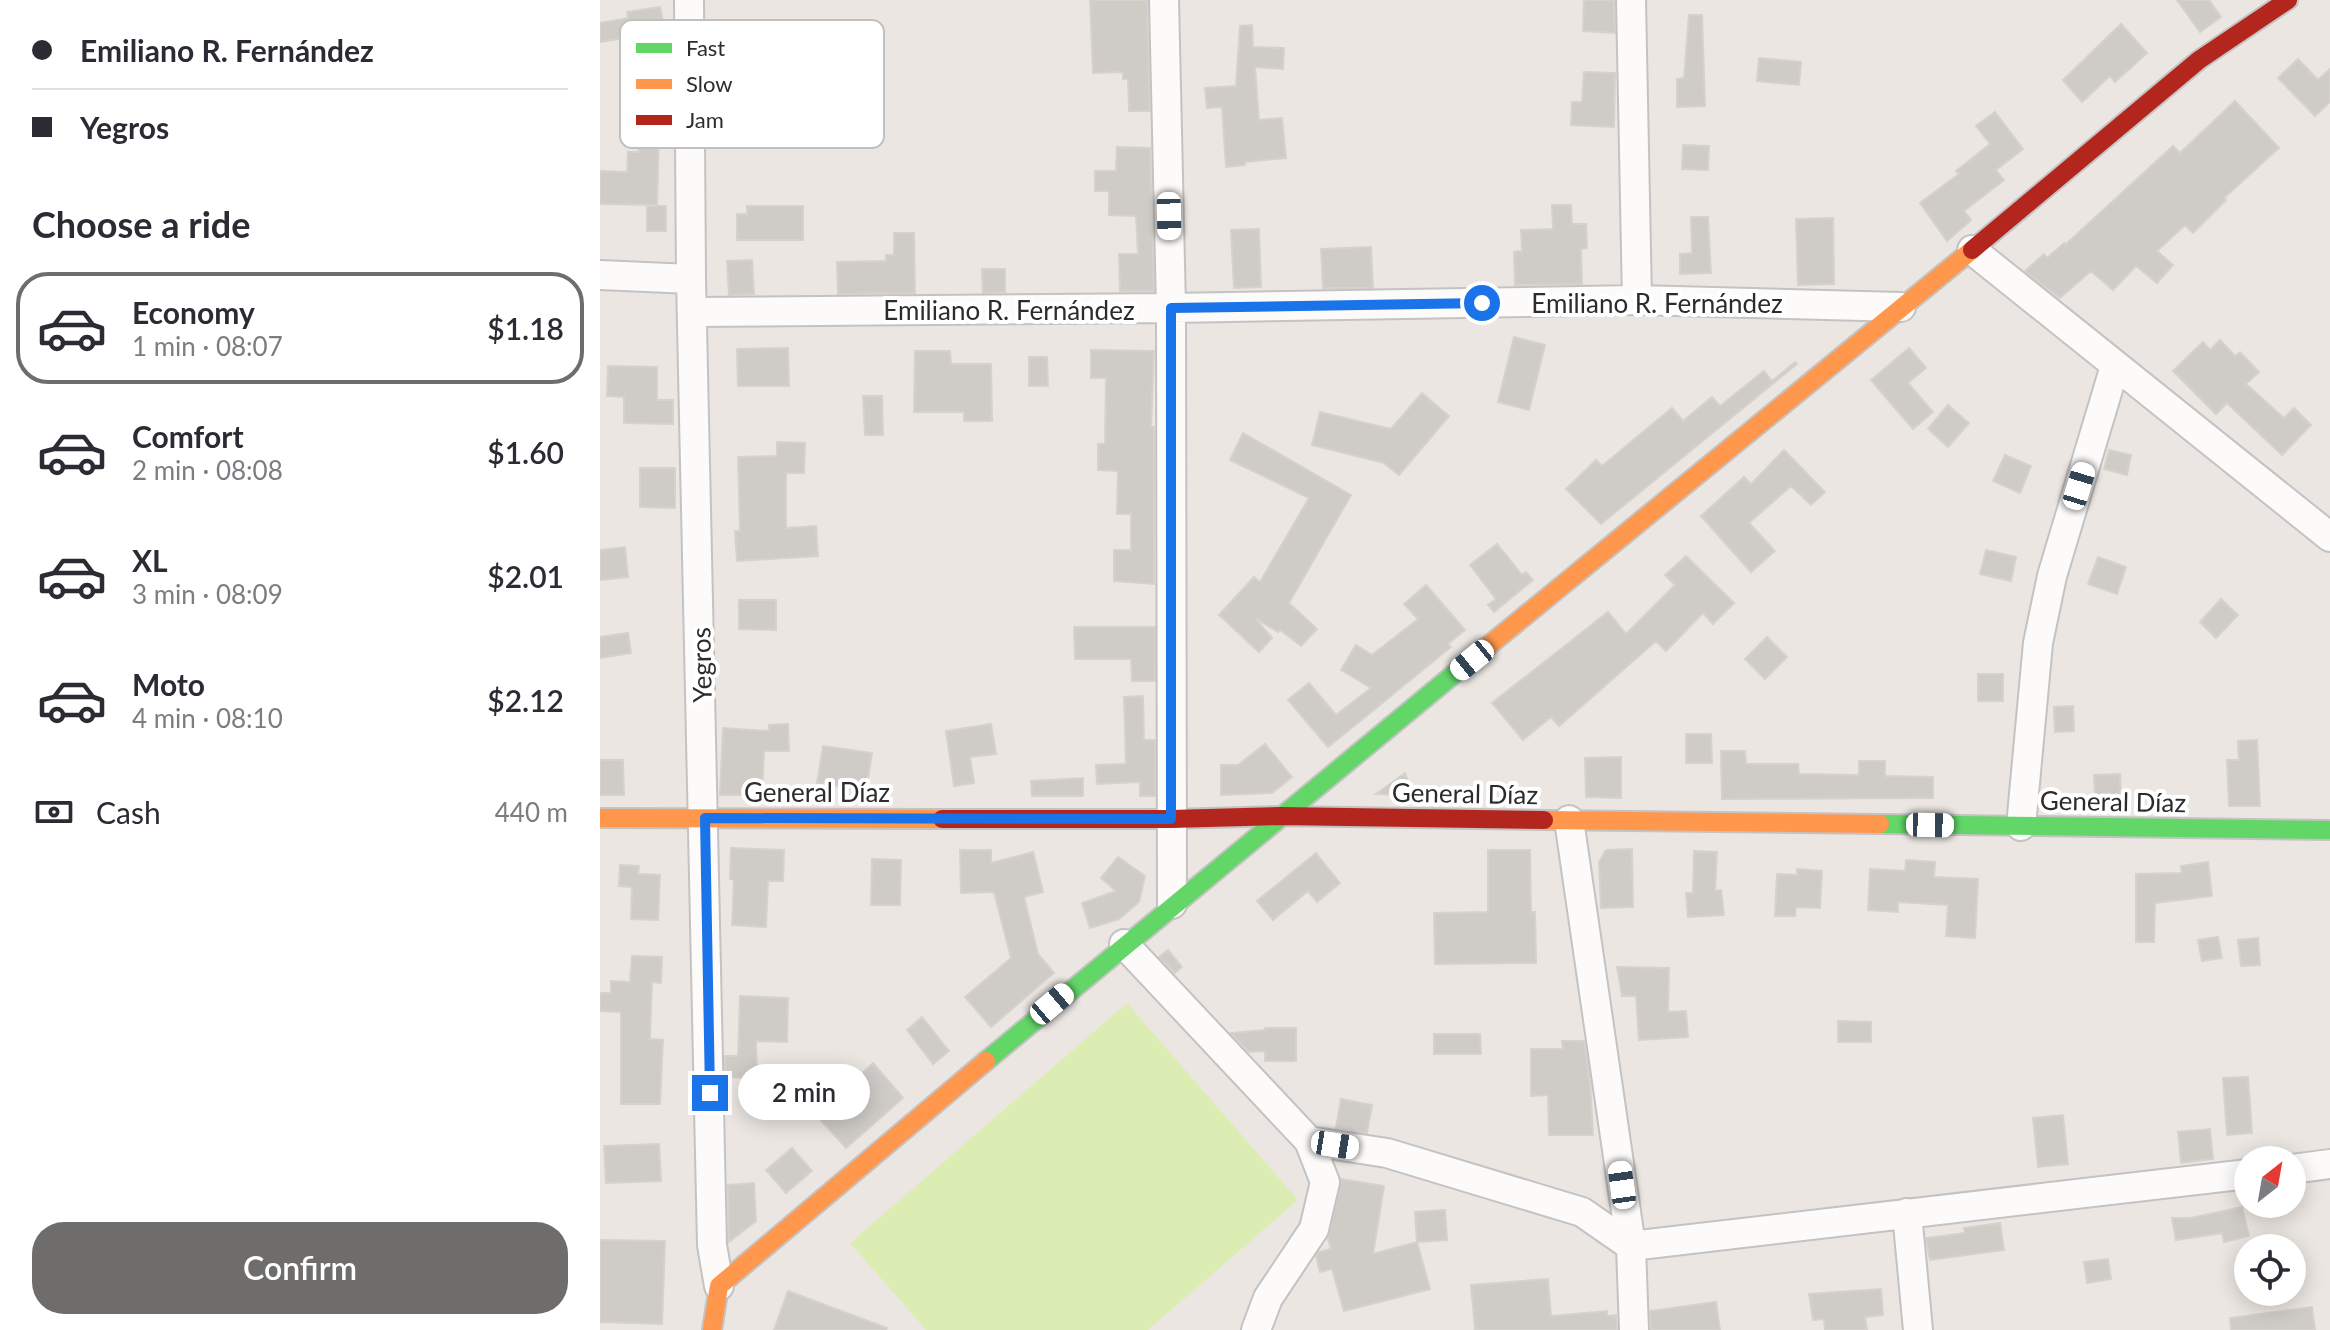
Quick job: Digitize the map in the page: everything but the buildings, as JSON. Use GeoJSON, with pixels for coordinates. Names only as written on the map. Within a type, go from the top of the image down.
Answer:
{"type":"FeatureCollection","features":[{"type":"Feature","properties":{"kind":"street","name":"Yegros"},"geometry":{"type":"LineString","coordinates":[[689,0],[689,20]]}},
{"type":"Feature","properties":{"kind":"street"},"geometry":{"type":"LineString","coordinates":[[1164,0],[1171,308],[1172,904]]}},
{"type":"Feature","properties":{"kind":"street"},"geometry":{"type":"LineString","coordinates":[[1631,0],[1637,300]]}},
{"type":"Feature","properties":{"kind":"street"},"geometry":{"type":"LineString","coordinates":[[719,1286],[1172,904],[1972,250],[2199,60],[2288,0]]}},
{"type":"Feature","properties":{"kind":"street","name":"Yegros"},"geometry":{"type":"LineString","coordinates":[[690,148],[712,1245],[719,1286],[712,1330]]}},
{"type":"Feature","properties":{"kind":"street"},"geometry":{"type":"LineString","coordinates":[[1972,250],[2330,537]]}},
{"type":"Feature","properties":{"kind":"street"},"geometry":{"type":"LineString","coordinates":[[600,275],[691,279]]}},
{"type":"Feature","properties":{"kind":"street","name":"Emiliano R. Fernández"},"geometry":{"type":"LineString","coordinates":[[693,312],[1637,300],[1901,307]]}},
{"type":"Feature","properties":{"kind":"street"},"geometry":{"type":"LineString","coordinates":[[2021,826],[2038,643],[2046,603],[2115,366]]}},
{"type":"Feature","properties":{"kind":"street","name":"General Díaz"},"geometry":{"type":"LineString","coordinates":[[600,818],[1171,819],[1281,816],[2330,830]]}},
{"type":"Feature","properties":{"kind":"street"},"geometry":{"type":"LineString","coordinates":[[1569,820],[1631,1246],[1634,1330]]}},
{"type":"Feature","properties":{"kind":"street"},"geometry":{"type":"LineString","coordinates":[[1124,944],[1309,1141],[1325,1182],[1314,1229],[1268,1298],[1256,1330]]}},
{"type":"Feature","properties":{"kind":"street"},"geometry":{"type":"LineString","coordinates":[[1309,1141],[1387,1153],[1582,1212],[1631,1246],[2234,1176]]}},
{"type":"Feature","properties":{"kind":"street"},"geometry":{"type":"LineString","coordinates":[[2306,1167],[2330,1164]]}},
{"type":"Feature","properties":{"kind":"street"},"geometry":{"type":"LineString","coordinates":[[1907,1213],[1918,1330]]}},
{"type":"Feature","properties":{"kind":"green space"},"geometry":{"type":"Polygon","coordinates":[[[1127,1003],[1298,1200],[1148,1330],[926,1330],[850,1243],[1127,1003]]]}},
{"type":"Feature","properties":{"kind":"traffic: fast"},"geometry":{"type":"LineString","coordinates":[[986,1061],[1471,660]]}},
{"type":"Feature","properties":{"kind":"traffic: fast"},"geometry":{"type":"LineString","coordinates":[[1880,824],[2330,830]]}},
{"type":"Feature","properties":{"kind":"traffic: slow"},"geometry":{"type":"LineString","coordinates":[[1471,660],[1972,250]]}},
{"type":"Feature","properties":{"kind":"traffic: slow"},"geometry":{"type":"LineString","coordinates":[[600,818],[942,819]]}},
{"type":"Feature","properties":{"kind":"traffic: slow"},"geometry":{"type":"LineString","coordinates":[[1544,820],[1880,824]]}},
{"type":"Feature","properties":{"kind":"traffic: slow"},"geometry":{"type":"LineString","coordinates":[[712,1330],[719,1286],[986,1061]]}},
{"type":"Feature","properties":{"kind":"traffic: jam"},"geometry":{"type":"LineString","coordinates":[[1972,250],[2199,60],[2288,0]]}},
{"type":"Feature","properties":{"kind":"traffic: jam"},"geometry":{"type":"LineString","coordinates":[[942,819],[1281,816],[1544,820]]}},
{"type":"Feature","properties":{"kind":"route"},"geometry":{"type":"LineString","coordinates":[[710,1093],[705,818],[1171,819],[1171,308],[1482,303]]}}]}
